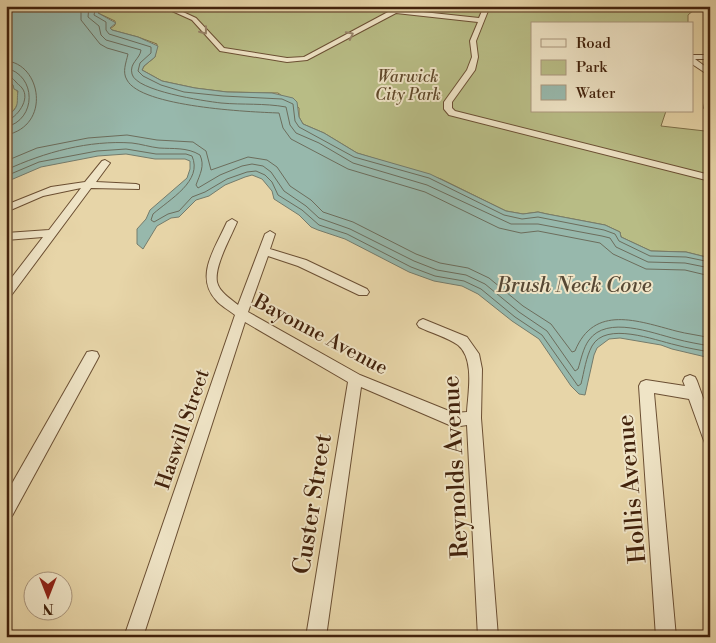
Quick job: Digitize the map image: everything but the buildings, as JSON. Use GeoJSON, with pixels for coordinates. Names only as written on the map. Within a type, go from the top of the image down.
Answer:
{"type":"FeatureCollection","features":[{"type":"Feature","properties":{"kind":"street"},"geometry":{"type":"LineString","coordinates":[[164,6],[182,11],[192,17],[216,46],[222,50],[296,61],[320,53],[395,11]]}},
{"type":"Feature","properties":{"kind":"street"},"geometry":{"type":"LineString","coordinates":[[370,6],[395,11],[481,20]]}},
{"type":"Feature","properties":{"kind":"street"},"geometry":{"type":"LineString","coordinates":[[487,6],[473,41],[475,57],[471,70],[448,102],[448,109],[452,113],[710,178]]}},
{"type":"Feature","properties":{"kind":"street"},"geometry":{"type":"LineString","coordinates":[[694,59],[710,57]]}},
{"type":"Feature","properties":{"kind":"street"},"geometry":{"type":"LineString","coordinates":[[694,61],[710,74]]}},
{"type":"Feature","properties":{"kind":"street"},"geometry":{"type":"LineString","coordinates":[[710,96],[708,108],[710,112]]}},
{"type":"Feature","properties":{"kind":"street"},"geometry":{"type":"LineString","coordinates":[[6,294],[105,163]]}},
{"type":"Feature","properties":{"kind":"street"},"geometry":{"type":"LineString","coordinates":[[6,209],[55,189],[90,184],[136,186]]}},
{"type":"Feature","properties":{"kind":"street","name":"Bayonne Avenue"},"geometry":{"type":"LineString","coordinates":[[230,227],[212,267],[211,282],[220,297],[242,314],[355,378],[454,420],[474,418]]}},
{"type":"Feature","properties":{"kind":"street"},"geometry":{"type":"LineString","coordinates":[[6,237],[53,233]]}},
{"type":"Feature","properties":{"kind":"street","name":"Haswill Street"},"geometry":{"type":"LineString","coordinates":[[133,637],[270,234]]}},
{"type":"Feature","properties":{"kind":"street"},"geometry":{"type":"LineString","coordinates":[[264,251],[302,263],[363,292]]}},
{"type":"Feature","properties":{"kind":"street","name":"Reynolds Avenue"},"geometry":{"type":"LineString","coordinates":[[422,324],[462,341],[472,354],[475,369],[474,418],[488,637]]}},
{"type":"Feature","properties":{"kind":"street"},"geometry":{"type":"LineString","coordinates":[[6,510],[92,356]]}},
{"type":"Feature","properties":{"kind":"street","name":"Custer Street"},"geometry":{"type":"LineString","coordinates":[[316,637],[355,378]]}},
{"type":"Feature","properties":{"kind":"street","name":"Hollis Avenue"},"geometry":{"type":"LineString","coordinates":[[666,637],[646,386],[692,388],[710,438]]}},
{"type":"Feature","properties":{"kind":"green space","name":"Warwick City Park"},"geometry":{"type":"Polygon","coordinates":[[[103,6],[694,6],[695,9],[688,15],[688,22],[531,22],[531,112],[666,112],[661,126],[705,131],[710,128],[710,258],[686,252],[651,251],[621,237],[620,232],[605,225],[538,212],[523,214],[506,211],[441,179],[357,153],[324,133],[303,124],[299,117],[299,108],[278,93],[227,92],[162,81],[142,70],[155,57],[157,44],[110,29],[115,25],[115,21],[98,13],[103,6]]]}},
{"type":"Feature","properties":{"kind":"green space"},"geometry":{"type":"Polygon","coordinates":[[[6,79],[16,88],[19,98],[16,108],[6,117],[6,79]]]}},
{"type":"Feature","properties":{"kind":"water","name":"Brush Neck Cove"},"geometry":{"type":"Polygon","coordinates":[[[6,6],[103,6],[98,13],[116,23],[110,28],[112,30],[138,37],[158,46],[155,57],[142,70],[162,81],[195,88],[227,92],[272,93],[293,98],[297,102],[299,117],[303,124],[324,133],[357,153],[430,174],[506,211],[523,214],[538,212],[605,225],[620,232],[621,237],[651,251],[686,252],[710,258],[710,358],[661,345],[620,338],[609,339],[597,348],[585,395],[579,394],[571,386],[539,339],[512,321],[478,294],[462,286],[434,281],[409,272],[345,239],[311,227],[299,215],[274,199],[272,191],[262,179],[252,175],[225,185],[209,196],[196,200],[179,217],[171,218],[157,226],[143,249],[137,244],[137,229],[146,219],[150,210],[187,178],[190,161],[185,159],[155,159],[126,154],[98,156],[41,167],[6,182],[6,117],[16,107],[18,91],[6,79],[6,6]]]}}]}
